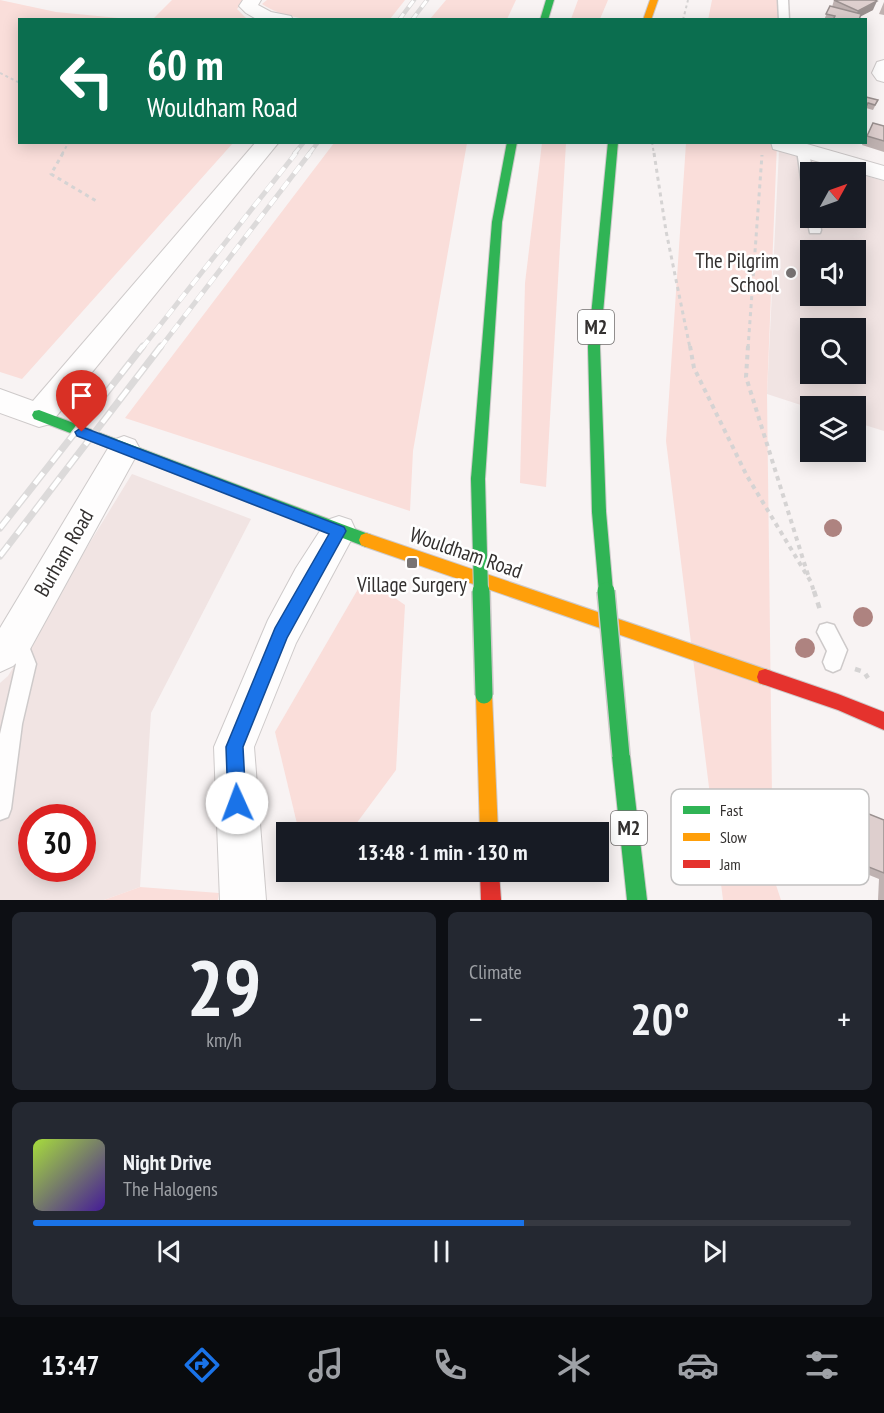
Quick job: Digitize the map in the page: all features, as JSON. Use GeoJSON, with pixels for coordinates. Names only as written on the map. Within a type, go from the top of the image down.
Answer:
{"type":"FeatureCollection","features":[{"type":"Feature","properties":{"kind":"main road"},"geometry":{"type":"LineString","coordinates":[[545,18],[550,0]]}},
{"type":"Feature","properties":{"kind":"main road"},"geometry":{"type":"LineString","coordinates":[[648,18],[654,0]]}},
{"type":"Feature","properties":{"kind":"main road"},"geometry":{"type":"LineString","coordinates":[[489,822],[478,479],[497,222],[512,144]]}},
{"type":"Feature","properties":{"kind":"main road","name":"M2"},"geometry":{"type":"LineString","coordinates":[[613,144],[594,347],[599,512],[621,756],[637,900]]}},
{"type":"Feature","properties":{"kind":"main road","name":"Wouldham Road"},"geometry":{"type":"LineString","coordinates":[[39,415],[339,531],[838,702],[884,721]]}},
{"type":"Feature","properties":{"kind":"main road"},"geometry":{"type":"LineString","coordinates":[[490,882],[491,900]]}},
{"type":"Feature","properties":{"kind":"street"},"geometry":{"type":"LineString","coordinates":[[252,0],[248,6],[252,10],[260,15],[274,18]]}},
{"type":"Feature","properties":{"kind":"street"},"geometry":{"type":"LineString","coordinates":[[884,66],[884,76]]}},
{"type":"Feature","properties":{"kind":"street"},"geometry":{"type":"LineString","coordinates":[[0,401],[39,415],[266,144]]}},
{"type":"Feature","properties":{"kind":"street"},"geometry":{"type":"LineString","coordinates":[[775,147],[803,150],[884,173]]}},
{"type":"Feature","properties":{"kind":"street","name":"Burham Road"},"geometry":{"type":"LineString","coordinates":[[8,646],[124,449]]}},
{"type":"Feature","properties":{"kind":"street"},"geometry":{"type":"LineString","coordinates":[[243,900],[234,747],[288,617],[339,531]]}},
{"type":"Feature","properties":{"kind":"lane"},"geometry":{"type":"LineString","coordinates":[[783,0],[784,18]]}},
{"type":"Feature","properties":{"kind":"lane"},"geometry":{"type":"LineString","coordinates":[[803,150],[805,162]]}},
{"type":"Feature","properties":{"kind":"lane"},"geometry":{"type":"LineString","coordinates":[[827,632],[837,650],[834,662]]}},
{"type":"Feature","properties":{"kind":"lane"},"geometry":{"type":"LineString","coordinates":[[0,809],[12,724],[26,664],[8,646]]}},
{"type":"Feature","properties":{"kind":"path"},"geometry":{"type":"LineString","coordinates":[[684,18],[688,0]]}},
{"type":"Feature","properties":{"kind":"path"},"geometry":{"type":"LineString","coordinates":[[0,73],[18,82]]}},
{"type":"Feature","properties":{"kind":"path"},"geometry":{"type":"LineString","coordinates":[[68,144],[51,174],[98,202]]}},
{"type":"Feature","properties":{"kind":"path"},"geometry":{"type":"LineString","coordinates":[[652,144],[666,231],[694,368],[747,476],[810,582]]}},
{"type":"Feature","properties":{"kind":"path"},"geometry":{"type":"LineString","coordinates":[[775,147],[746,377],[827,632]]}},
{"type":"Feature","properties":{"kind":"shaded area"},"geometry":{"type":"Polygon","coordinates":[[[0,0],[56,12],[119,18],[18,18],[18,144],[232,144],[22,379],[0,372],[0,0]]]}},
{"type":"Feature","properties":{"kind":"shaded area"},"geometry":{"type":"Polygon","coordinates":[[[172,0],[245,0],[237,9],[246,18],[154,18],[172,0]]]}},
{"type":"Feature","properties":{"kind":"shaded area"},"geometry":{"type":"Polygon","coordinates":[[[267,0],[405,0],[391,18],[302,18],[276,11],[262,4],[267,0]]]}},
{"type":"Feature","properties":{"kind":"shaded area"},"geometry":{"type":"Polygon","coordinates":[[[446,0],[516,0],[507,18],[431,18],[446,0]]]}},
{"type":"Feature","properties":{"kind":"shaded area"},"geometry":{"type":"Polygon","coordinates":[[[578,0],[608,0],[600,18],[571,18],[578,0]]]}},
{"type":"Feature","properties":{"kind":"shaded area"},"geometry":{"type":"Polygon","coordinates":[[[712,0],[782,0],[781,18],[708,18],[712,0]]]}},
{"type":"Feature","properties":{"kind":"shaded area"},"geometry":{"type":"Polygon","coordinates":[[[333,144],[467,144],[413,451],[410,511],[125,418],[333,144]]]}},
{"type":"Feature","properties":{"kind":"shaded area"},"geometry":{"type":"Polygon","coordinates":[[[542,144],[566,144],[546,487],[520,483],[525,283],[542,144]]]}},
{"type":"Feature","properties":{"kind":"shaded area"},"geometry":{"type":"Polygon","coordinates":[[[686,144],[777,144],[767,394],[772,789],[709,789],[666,441],[686,144]]]}},
{"type":"Feature","properties":{"kind":"shaded area","name":"The Pilgrim School"},"geometry":{"type":"Polygon","coordinates":[[[779,150],[820,162],[800,162],[800,228],[866,228],[866,176],[884,181],[884,431],[866,425],[866,396],[800,396],[800,405],[767,394],[779,150]]]}},
{"type":"Feature","properties":{"kind":"shaded area"},"geometry":{"type":"Polygon","coordinates":[[[132,474],[251,519],[151,713],[140,887],[104,900],[0,900],[0,683],[8,676],[132,474]]]}},
{"type":"Feature","properties":{"kind":"shaded area"},"geometry":{"type":"Polygon","coordinates":[[[365,577],[405,605],[396,770],[357,822],[297,822],[275,732],[365,577]]]}},
{"type":"Feature","properties":{"kind":"shaded area"},"geometry":{"type":"Polygon","coordinates":[[[721,885],[776,885],[781,900],[723,900],[721,885]]]}},
{"type":"Feature","properties":{"kind":"shaded area"},"geometry":{"type":"Polygon","coordinates":[[[140,887],[219,893],[218,900],[104,900],[140,887]]]}},
{"type":"Feature","properties":{"kind":"building"},"geometry":{"type":"Polygon","coordinates":[[[834,0],[875,0],[877,1],[858,11],[834,0]]]}},
{"type":"Feature","properties":{"kind":"building"},"geometry":{"type":"Polygon","coordinates":[[[830,6],[861,14],[860,18],[834,18],[835,16],[826,14],[830,6]]]}},
{"type":"Feature","properties":{"kind":"building"},"geometry":{"type":"Polygon","coordinates":[[[867,97],[878,100],[875,105],[868,103],[867,105],[867,97]]]}},
{"type":"Feature","properties":{"kind":"building"},"geometry":{"type":"Polygon","coordinates":[[[873,123],[884,126],[884,141],[867,136],[873,123]]]}},
{"type":"Feature","properties":{"kind":"building"},"geometry":{"type":"Polygon","coordinates":[[[869,814],[884,820],[884,873],[869,867],[869,814]]]}},
{"type":"Feature","properties":{"kind":"railway"},"geometry":{"type":"LineString","coordinates":[[400,18],[414,0]]}},
{"type":"Feature","properties":{"kind":"railway"},"geometry":{"type":"LineString","coordinates":[[414,18],[427,0]]}},
{"type":"Feature","properties":{"kind":"railway"},"geometry":{"type":"LineString","coordinates":[[294,154],[302,144]]}},
{"type":"Feature","properties":{"kind":"railway"},"geometry":{"type":"LineString","coordinates":[[309,154],[316,144]]}},
{"type":"Feature","properties":{"kind":"railway"},"geometry":{"type":"LineString","coordinates":[[142,348],[296,153]]}},
{"type":"Feature","properties":{"kind":"railway"},"geometry":{"type":"LineString","coordinates":[[160,348],[310,153]]}},
{"type":"Feature","properties":{"kind":"railway"},"geometry":{"type":"LineString","coordinates":[[0,528],[143,346]]}},
{"type":"Feature","properties":{"kind":"railway"},"geometry":{"type":"LineString","coordinates":[[0,556],[161,346]]}},
{"type":"Feature","properties":{"kind":"traffic: fast"},"geometry":{"type":"LineString","coordinates":[[545,18],[550,0]]}},
{"type":"Feature","properties":{"kind":"traffic: fast"},"geometry":{"type":"LineString","coordinates":[[478,479],[497,222],[512,144]]}},
{"type":"Feature","properties":{"kind":"traffic: fast"},"geometry":{"type":"LineString","coordinates":[[599,512],[594,347],[613,144]]}},
{"type":"Feature","properties":{"kind":"traffic: fast"},"geometry":{"type":"LineString","coordinates":[[39,415],[366,540]]}},
{"type":"Feature","properties":{"kind":"traffic: fast"},"geometry":{"type":"LineString","coordinates":[[478,479],[484,695]]}},
{"type":"Feature","properties":{"kind":"traffic: fast"},"geometry":{"type":"LineString","coordinates":[[599,512],[621,756]]}},
{"type":"Feature","properties":{"kind":"traffic: fast"},"geometry":{"type":"LineString","coordinates":[[621,756],[637,900]]}},
{"type":"Feature","properties":{"kind":"traffic: slow"},"geometry":{"type":"LineString","coordinates":[[648,18],[654,0]]}},
{"type":"Feature","properties":{"kind":"traffic: slow"},"geometry":{"type":"LineString","coordinates":[[366,540],[765,677]]}},
{"type":"Feature","properties":{"kind":"traffic: slow"},"geometry":{"type":"LineString","coordinates":[[484,695],[489,822]]}},
{"type":"Feature","properties":{"kind":"traffic: jam"},"geometry":{"type":"LineString","coordinates":[[765,677],[838,702],[884,721]]}},
{"type":"Feature","properties":{"kind":"traffic: jam"},"geometry":{"type":"LineString","coordinates":[[490,882],[491,900]]}},
{"type":"Feature","properties":{"kind":"place","name":"The Pilgrim School"},"geometry":{"type":"Point","coordinates":[791,273]}},
{"type":"Feature","properties":{"kind":"place","name":"Village Surgery"},"geometry":{"type":"Point","coordinates":[412,563]}},
{"type":"Feature","properties":{"kind":"route"},"geometry":{"type":"LineString","coordinates":[[82,432],[339,531],[292,610],[234,747],[237,803]]}}]}
